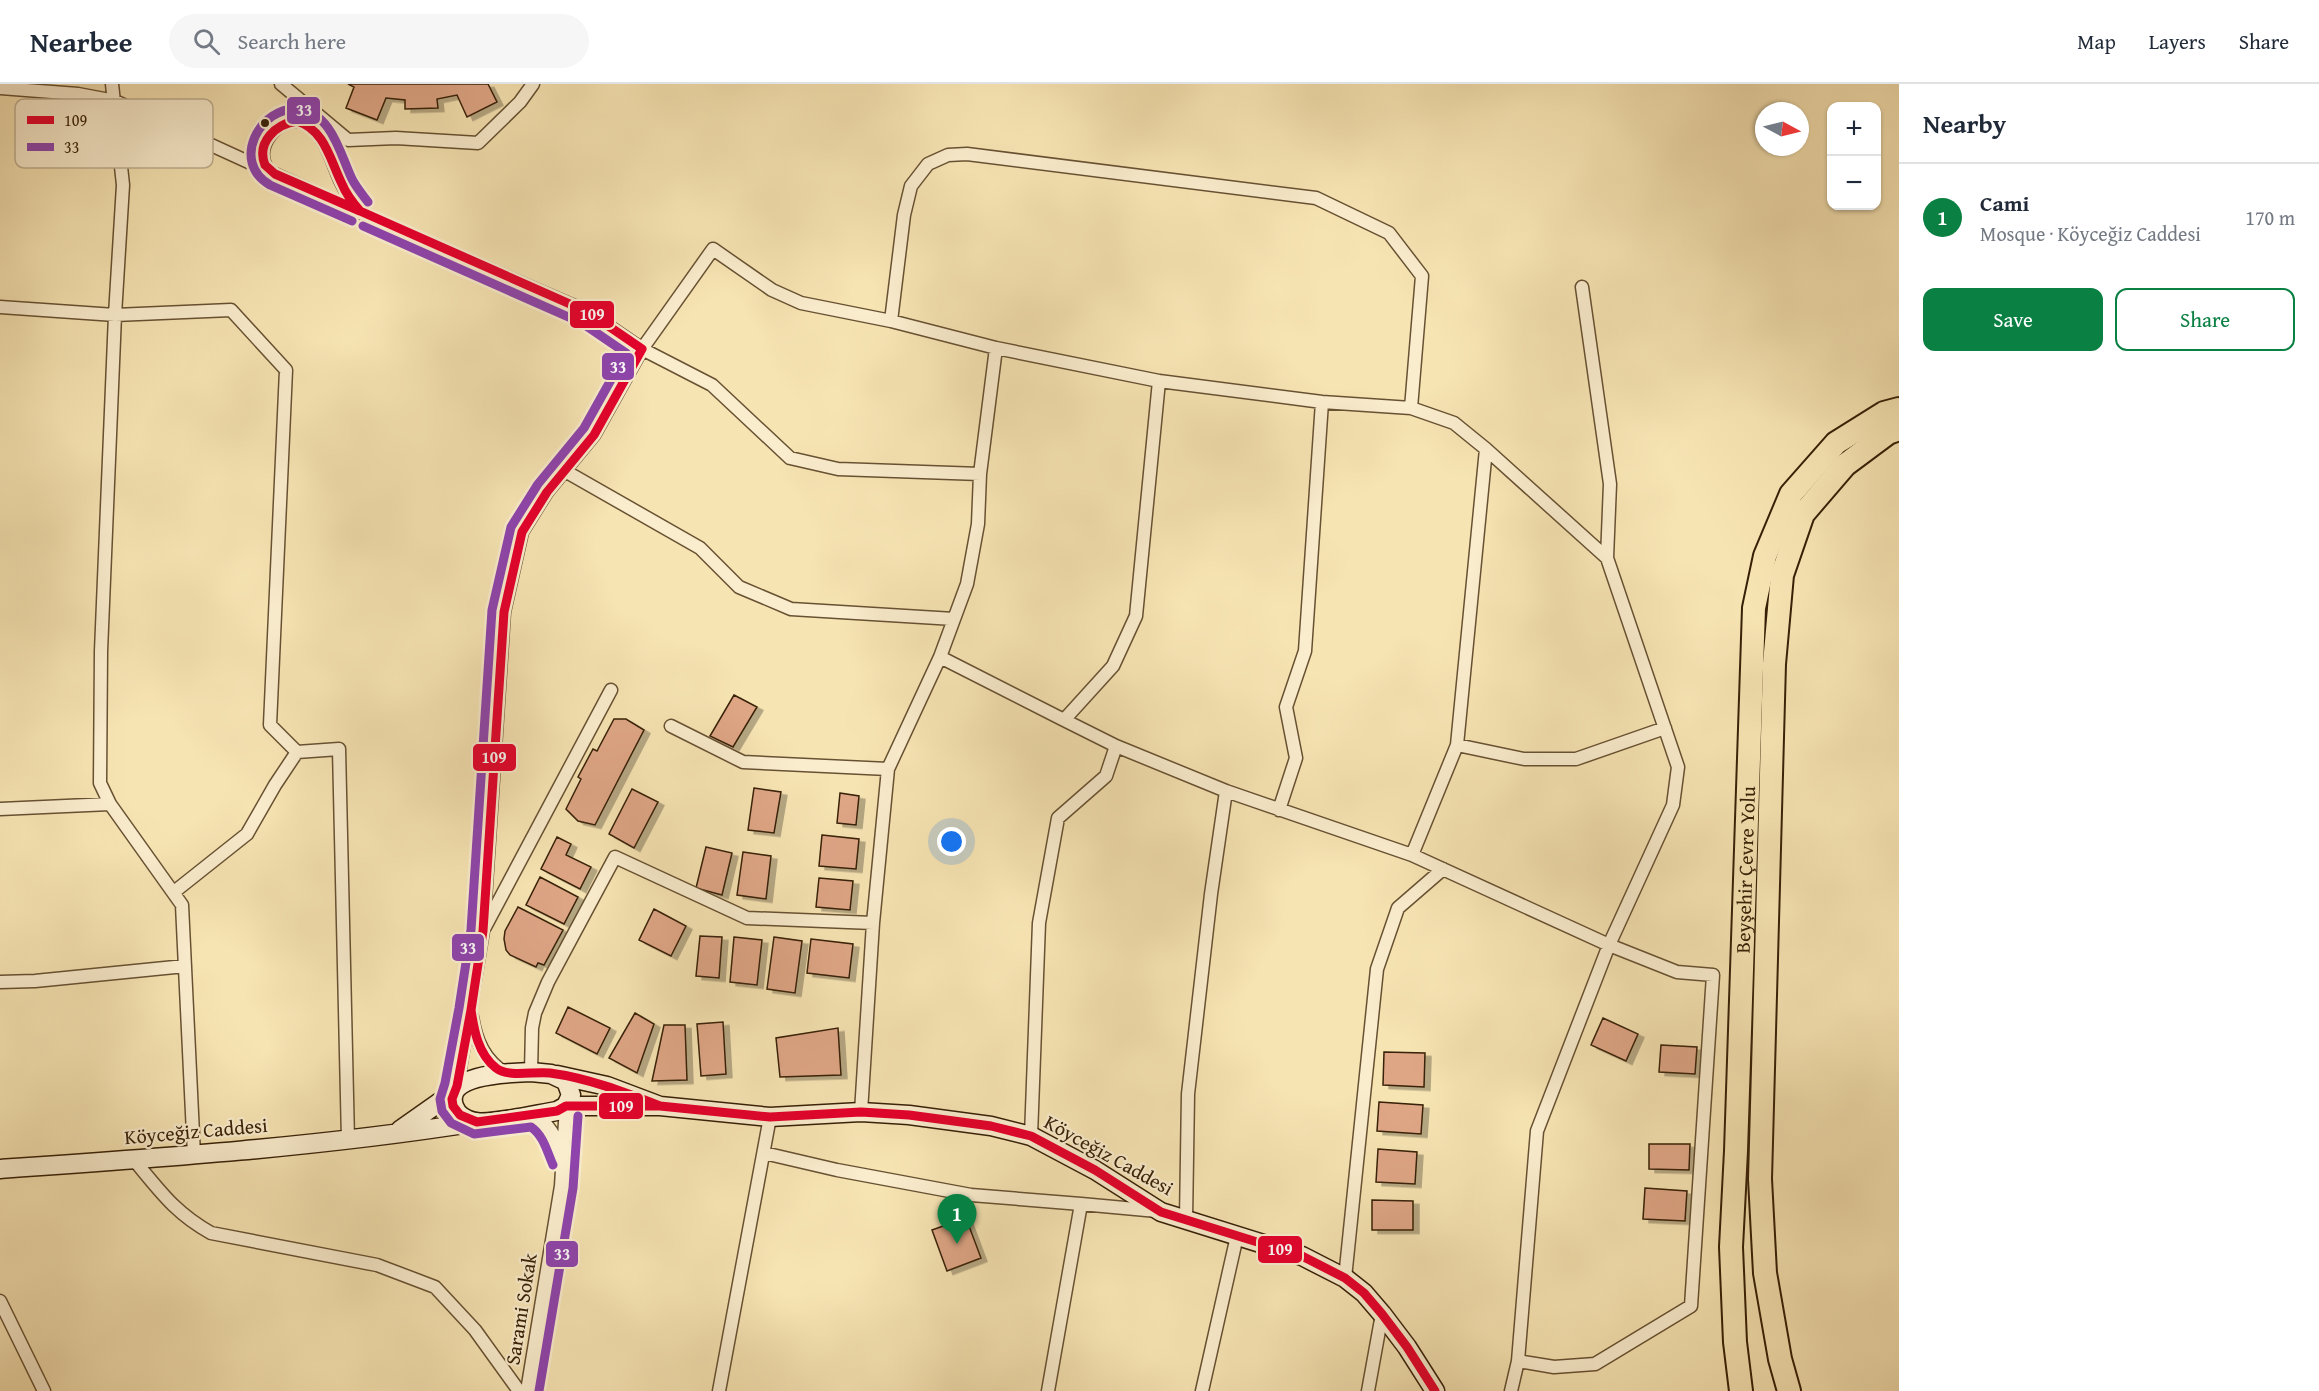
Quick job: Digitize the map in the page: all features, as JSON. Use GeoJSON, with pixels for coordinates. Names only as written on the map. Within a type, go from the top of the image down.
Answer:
{"type":"FeatureCollection","features":[{"type":"Feature","properties":{"kind":"highway","name":"Beyşehir Çevre Yolu"},"geometry":{"type":"LineString","coordinates":[[1741,1391],[1735,1341],[1731,1247],[1754,609],[1765,556],[1791,494],[1836,443],[1884,413],[1899,409]]}},
{"type":"Feature","properties":{"kind":"highway","name":"Beyşehir Çevre Yolu"},"geometry":{"type":"LineString","coordinates":[[1789,1391],[1780,1359],[1765,1273],[1760,1179],[1774,664],[1782,575],[1803,514],[1845,465],[1888,433],[1899,429]]}},
{"type":"Feature","properties":{"kind":"street"},"geometry":{"type":"LineString","coordinates":[[112,84],[116,99]]}},
{"type":"Feature","properties":{"kind":"street"},"geometry":{"type":"LineString","coordinates":[[281,84],[348,140],[396,138],[478,143],[520,102],[532,84]]}},
{"type":"Feature","properties":{"kind":"street"},"geometry":{"type":"LineString","coordinates":[[0,88],[78,94],[105,99]]}},
{"type":"Feature","properties":{"kind":"street"},"geometry":{"type":"LineString","coordinates":[[309,125],[318,115]]}},
{"type":"Feature","properties":{"kind":"street"},"geometry":{"type":"LineString","coordinates":[[275,174],[265,165],[262,154],[273,131],[280,125],[292,121],[309,125],[320,138],[347,194],[362,214]]}},
{"type":"Feature","properties":{"kind":"street"},"geometry":{"type":"LineString","coordinates":[[213,146],[362,214],[588,312],[642,349],[712,385],[790,458],[838,469],[980,474]]}},
{"type":"Feature","properties":{"kind":"street"},"geometry":{"type":"LineString","coordinates":[[891,321],[904,215],[911,186],[928,164],[948,155],[976,155],[1316,198],[1389,233],[1422,276],[1411,408]]}},
{"type":"Feature","properties":{"kind":"street"},"geometry":{"type":"LineString","coordinates":[[122,168],[123,185],[115,315],[101,684],[100,783],[110,804],[182,905],[194,1155]]}},
{"type":"Feature","properties":{"kind":"street"},"geometry":{"type":"LineString","coordinates":[[477,1122],[460,1116],[452,1099],[471,1010],[483,931],[504,612],[522,532],[547,492],[594,435],[642,349],[713,249],[772,290],[801,303],[891,321],[996,348],[1159,381],[1322,402],[1411,408],[1454,423],[1486,449],[1606,558]]}},
{"type":"Feature","properties":{"kind":"street"},"geometry":{"type":"LineString","coordinates":[[1511,1391],[1518,1361],[1537,1131],[1609,945],[1673,805],[1678,767],[1606,558],[1610,484],[1582,286]]}},
{"type":"Feature","properties":{"kind":"street"},"geometry":{"type":"LineString","coordinates":[[0,308],[115,315],[231,310],[286,370],[270,725],[297,752],[339,749],[348,1140]]}},
{"type":"Feature","properties":{"kind":"street"},"geometry":{"type":"LineString","coordinates":[[861,1112],[873,923],[888,769],[940,657],[967,584],[978,524],[980,474],[996,348]]}},
{"type":"Feature","properties":{"kind":"street"},"geometry":{"type":"LineString","coordinates":[[1064,720],[1113,666],[1136,616],[1159,381]]}},
{"type":"Feature","properties":{"kind":"street"},"geometry":{"type":"LineString","coordinates":[[1279,810],[1296,758],[1286,707],[1305,651],[1322,402]]}},
{"type":"Feature","properties":{"kind":"street"},"geometry":{"type":"LineString","coordinates":[[1412,855],[1456,745],[1486,449]]}},
{"type":"Feature","properties":{"kind":"street"},"geometry":{"type":"LineString","coordinates":[[565,471],[700,549],[739,587],[791,609],[954,619]]}},
{"type":"Feature","properties":{"kind":"street"},"geometry":{"type":"LineString","coordinates":[[940,657],[1116,746],[1226,791],[1412,855],[1609,945],[1677,972],[1713,975],[1691,1306],[1595,1364],[1554,1366],[1518,1361]]}},
{"type":"Feature","properties":{"kind":"street"},"geometry":{"type":"LineString","coordinates":[[483,931],[611,690]]}},
{"type":"Feature","properties":{"kind":"street"},"geometry":{"type":"LineString","coordinates":[[671,726],[743,762],[888,769]]}},
{"type":"Feature","properties":{"kind":"street"},"geometry":{"type":"LineString","coordinates":[[1456,745],[1524,759],[1576,759],[1665,728]]}},
{"type":"Feature","properties":{"kind":"street"},"geometry":{"type":"LineString","coordinates":[[1032,1136],[1039,923],[1058,818],[1106,776],[1116,746]]}},
{"type":"Feature","properties":{"kind":"street"},"geometry":{"type":"LineString","coordinates":[[174,892],[247,834],[297,752]]}},
{"type":"Feature","properties":{"kind":"street"},"geometry":{"type":"LineString","coordinates":[[1186,1219],[1188,1094],[1211,894],[1226,791]]}},
{"type":"Feature","properties":{"kind":"street"},"geometry":{"type":"LineString","coordinates":[[0,809],[110,804]]}},
{"type":"Feature","properties":{"kind":"street"},"geometry":{"type":"LineString","coordinates":[[531,1072],[531,1043],[535,1013],[615,856],[747,918],[873,923]]}},
{"type":"Feature","properties":{"kind":"street"},"geometry":{"type":"LineString","coordinates":[[1345,1278],[1377,969],[1398,908],[1443,869]]}},
{"type":"Feature","properties":{"kind":"street"},"geometry":{"type":"LineString","coordinates":[[0,982],[35,981],[185,966]]}},
{"type":"Feature","properties":{"kind":"street"},"geometry":{"type":"LineString","coordinates":[[471,1010],[474,1029],[483,1052],[495,1067],[506,1074]]}},
{"type":"Feature","properties":{"kind":"street","name":"Köyceğiz Caddesi"},"geometry":{"type":"LineString","coordinates":[[396,1133],[455,1089],[478,1078],[506,1074],[531,1072],[556,1075],[607,1086],[660,1106]]}},
{"type":"Feature","properties":{"kind":"street"},"geometry":{"type":"LineString","coordinates":[[556,1075],[569,1085],[570,1098],[566,1106]]}},
{"type":"Feature","properties":{"kind":"street","name":"Köyceğiz Caddesi"},"geometry":{"type":"LineString","coordinates":[[0,1169],[134,1160],[348,1140],[533,1115],[557,1111],[566,1106],[660,1106],[770,1117],[861,1112],[950,1119],[1032,1136],[1095,1170],[1161,1212],[1302,1256],[1345,1278],[1364,1293],[1382,1314],[1407,1347],[1435,1391]]}},
{"type":"Feature","properties":{"kind":"street","name":"Sarami Sokak"},"geometry":{"type":"LineString","coordinates":[[527,1391],[564,1161],[566,1106]]}},
{"type":"Feature","properties":{"kind":"street"},"geometry":{"type":"LineString","coordinates":[[533,1115],[542,1119],[553,1133],[564,1161]]}},
{"type":"Feature","properties":{"kind":"street"},"geometry":{"type":"LineString","coordinates":[[719,1391],[770,1117]]}},
{"type":"Feature","properties":{"kind":"street"},"geometry":{"type":"LineString","coordinates":[[764,1153],[837,1170],[971,1195],[1161,1212]]}},
{"type":"Feature","properties":{"kind":"street"},"geometry":{"type":"LineString","coordinates":[[134,1160],[187,1220],[211,1233],[377,1266],[435,1287],[476,1330],[519,1391]]}},
{"type":"Feature","properties":{"kind":"street"},"geometry":{"type":"LineString","coordinates":[[1048,1391],[1082,1204]]}},
{"type":"Feature","properties":{"kind":"street"},"geometry":{"type":"LineString","coordinates":[[1202,1391],[1237,1236]]}},
{"type":"Feature","properties":{"kind":"street"},"geometry":{"type":"LineString","coordinates":[[0,1301],[44,1391]]}},
{"type":"Feature","properties":{"kind":"street"},"geometry":{"type":"LineString","coordinates":[[1368,1391],[1382,1314]]}},
{"type":"Feature","properties":{"kind":"building"},"geometry":{"type":"Polygon","coordinates":[[[348,84],[488,84],[497,102],[467,117],[457,95],[437,99],[438,108],[405,109],[405,100],[386,98],[377,120],[346,108],[354,87],[348,84]]]}},
{"type":"Feature","properties":{"kind":"building"},"geometry":{"type":"Polygon","coordinates":[[[734,695],[757,707],[733,747],[710,736],[734,695]]]}},
{"type":"Feature","properties":{"kind":"building"},"geometry":{"type":"Polygon","coordinates":[[[614,719],[626,719],[644,730],[595,825],[578,821],[566,809],[581,779],[578,777],[593,749],[597,751],[614,719]]]}},
{"type":"Feature","properties":{"kind":"building"},"geometry":{"type":"Polygon","coordinates":[[[754,788],[781,792],[774,833],[748,830],[754,788]]]}},
{"type":"Feature","properties":{"kind":"building"},"geometry":{"type":"Polygon","coordinates":[[[632,789],[658,802],[634,848],[609,834],[632,789]]]}},
{"type":"Feature","properties":{"kind":"building"},"geometry":{"type":"Polygon","coordinates":[[[840,793],[859,796],[856,825],[837,823],[840,793]]]}},
{"type":"Feature","properties":{"kind":"building"},"geometry":{"type":"Polygon","coordinates":[[[822,835],[859,839],[856,869],[819,866],[822,835]]]}},
{"type":"Feature","properties":{"kind":"building"},"geometry":{"type":"Polygon","coordinates":[[[557,837],[571,844],[566,855],[591,867],[580,889],[541,869],[557,837]]]}},
{"type":"Feature","properties":{"kind":"building"},"geometry":{"type":"Polygon","coordinates":[[[706,847],[732,853],[722,895],[696,888],[706,847]]]}},
{"type":"Feature","properties":{"kind":"building"},"geometry":{"type":"Polygon","coordinates":[[[743,852],[771,856],[766,899],[737,895],[743,852]]]}},
{"type":"Feature","properties":{"kind":"building"},"geometry":{"type":"Polygon","coordinates":[[[540,877],[578,897],[564,924],[526,905],[540,877]]]}},
{"type":"Feature","properties":{"kind":"building"},"geometry":{"type":"Polygon","coordinates":[[[819,878],[853,881],[850,910],[816,907],[819,878]]]}},
{"type":"Feature","properties":{"kind":"building"},"geometry":{"type":"Polygon","coordinates":[[[518,907],[563,930],[544,965],[538,963],[536,967],[510,955],[506,950],[505,931],[518,907]]]}},
{"type":"Feature","properties":{"kind":"building"},"geometry":{"type":"Polygon","coordinates":[[[654,909],[686,926],[671,956],[639,940],[654,909]]]}},
{"type":"Feature","properties":{"kind":"building"},"geometry":{"type":"Polygon","coordinates":[[[700,936],[722,937],[719,978],[696,976],[700,936]]]}},
{"type":"Feature","properties":{"kind":"building"},"geometry":{"type":"Polygon","coordinates":[[[734,937],[762,940],[757,985],[730,982],[734,937]]]}},
{"type":"Feature","properties":{"kind":"building"},"geometry":{"type":"Polygon","coordinates":[[[774,937],[802,941],[795,993],[767,989],[774,937]]]}},
{"type":"Feature","properties":{"kind":"building"},"geometry":{"type":"Polygon","coordinates":[[[811,939],[853,944],[849,978],[807,973],[811,939]]]}},
{"type":"Feature","properties":{"kind":"building"},"geometry":{"type":"Polygon","coordinates":[[[568,1007],[610,1028],[597,1054],[556,1033],[568,1007]]]}},
{"type":"Feature","properties":{"kind":"building"},"geometry":{"type":"Polygon","coordinates":[[[635,1013],[654,1024],[637,1073],[609,1058],[635,1013]]]}},
{"type":"Feature","properties":{"kind":"building"},"geometry":{"type":"Polygon","coordinates":[[[1603,1018],[1638,1034],[1626,1061],[1591,1045],[1603,1018]]]}},
{"type":"Feature","properties":{"kind":"building"},"geometry":{"type":"Polygon","coordinates":[[[723,1022],[726,1074],[701,1076],[697,1024],[723,1022]]]}},
{"type":"Feature","properties":{"kind":"building"},"geometry":{"type":"Polygon","coordinates":[[[664,1025],[685,1025],[687,1080],[652,1081],[664,1025]]]}},
{"type":"Feature","properties":{"kind":"building"},"geometry":{"type":"Polygon","coordinates":[[[838,1028],[841,1075],[780,1077],[776,1038],[838,1028]]]}},
{"type":"Feature","properties":{"kind":"building"},"geometry":{"type":"Polygon","coordinates":[[[1661,1045],[1697,1047],[1695,1074],[1659,1072],[1661,1045]]]}},
{"type":"Feature","properties":{"kind":"building"},"geometry":{"type":"Polygon","coordinates":[[[1384,1052],[1425,1053],[1424,1087],[1383,1085],[1384,1052]]]}},
{"type":"Feature","properties":{"kind":"building"},"geometry":{"type":"Polygon","coordinates":[[[1379,1102],[1423,1105],[1421,1134],[1377,1131],[1379,1102]]]}},
{"type":"Feature","properties":{"kind":"building"},"geometry":{"type":"Polygon","coordinates":[[[1649,1144],[1690,1144],[1689,1170],[1649,1169],[1649,1144]]]}},
{"type":"Feature","properties":{"kind":"building"},"geometry":{"type":"Polygon","coordinates":[[[1378,1149],[1417,1152],[1415,1184],[1376,1182],[1378,1149]]]}},
{"type":"Feature","properties":{"kind":"building"},"geometry":{"type":"Polygon","coordinates":[[[1645,1188],[1687,1191],[1685,1221],[1643,1219],[1645,1188]]]}},
{"type":"Feature","properties":{"kind":"building"},"geometry":{"type":"Polygon","coordinates":[[[1372,1200],[1413,1201],[1413,1230],[1372,1230],[1372,1200]]]}},
{"type":"Feature","properties":{"kind":"building"},"geometry":{"type":"Polygon","coordinates":[[[966,1218],[981,1258],[947,1271],[932,1230],[966,1218]]]}},
{"type":"Feature","properties":{"kind":"transit line","name":"33"},"geometry":{"type":"LineString","coordinates":[[352,221],[270,185],[258,175],[252,163],[251,150],[262,126],[272,116],[284,110],[298,109],[310,112],[319,118],[333,136],[352,179],[368,202]]}},
{"type":"Feature","properties":{"kind":"transit line","name":"109"},"geometry":{"type":"LineString","coordinates":[[297,121],[314,131],[326,147],[346,191],[360,211],[275,174],[265,165],[263,149],[270,136],[282,126],[297,121]]}},
{"type":"Feature","properties":{"kind":"transit line","name":"109"},"geometry":{"type":"LineString","coordinates":[[360,211],[588,312],[642,349],[594,435],[547,492],[522,532],[504,612],[483,931],[471,1010]]}},
{"type":"Feature","properties":{"kind":"transit line","name":"33"},"geometry":{"type":"LineString","coordinates":[[363,226],[582,323],[626,353],[584,428],[538,484],[511,527],[492,610],[471,930],[459,1008],[440,1099],[442,1111],[451,1123],[474,1134],[531,1127],[542,1140],[553,1165]]}},
{"type":"Feature","properties":{"kind":"transit line","name":"109"},"geometry":{"type":"LineString","coordinates":[[471,1010],[475,1033],[481,1049],[490,1062],[501,1071],[550,1073],[578,1078],[660,1106],[566,1106],[557,1111],[477,1122],[460,1115],[453,1106],[452,1099],[457,1086],[471,1010]]}},
{"type":"Feature","properties":{"kind":"transit line","name":"109"},"geometry":{"type":"LineString","coordinates":[[660,1106],[770,1117],[861,1112],[909,1115],[991,1126],[1031,1136],[1095,1170],[1161,1212],[1302,1256],[1345,1278],[1364,1293],[1382,1314],[1407,1347],[1435,1391]]}},
{"type":"Feature","properties":{"kind":"transit line","name":"33"},"geometry":{"type":"LineString","coordinates":[[539,1391],[573,1188],[578,1116]]}},
{"type":"Feature","properties":{"kind":"place","name":"Cami"},"geometry":{"type":"Point","coordinates":[957,1244]}}]}
